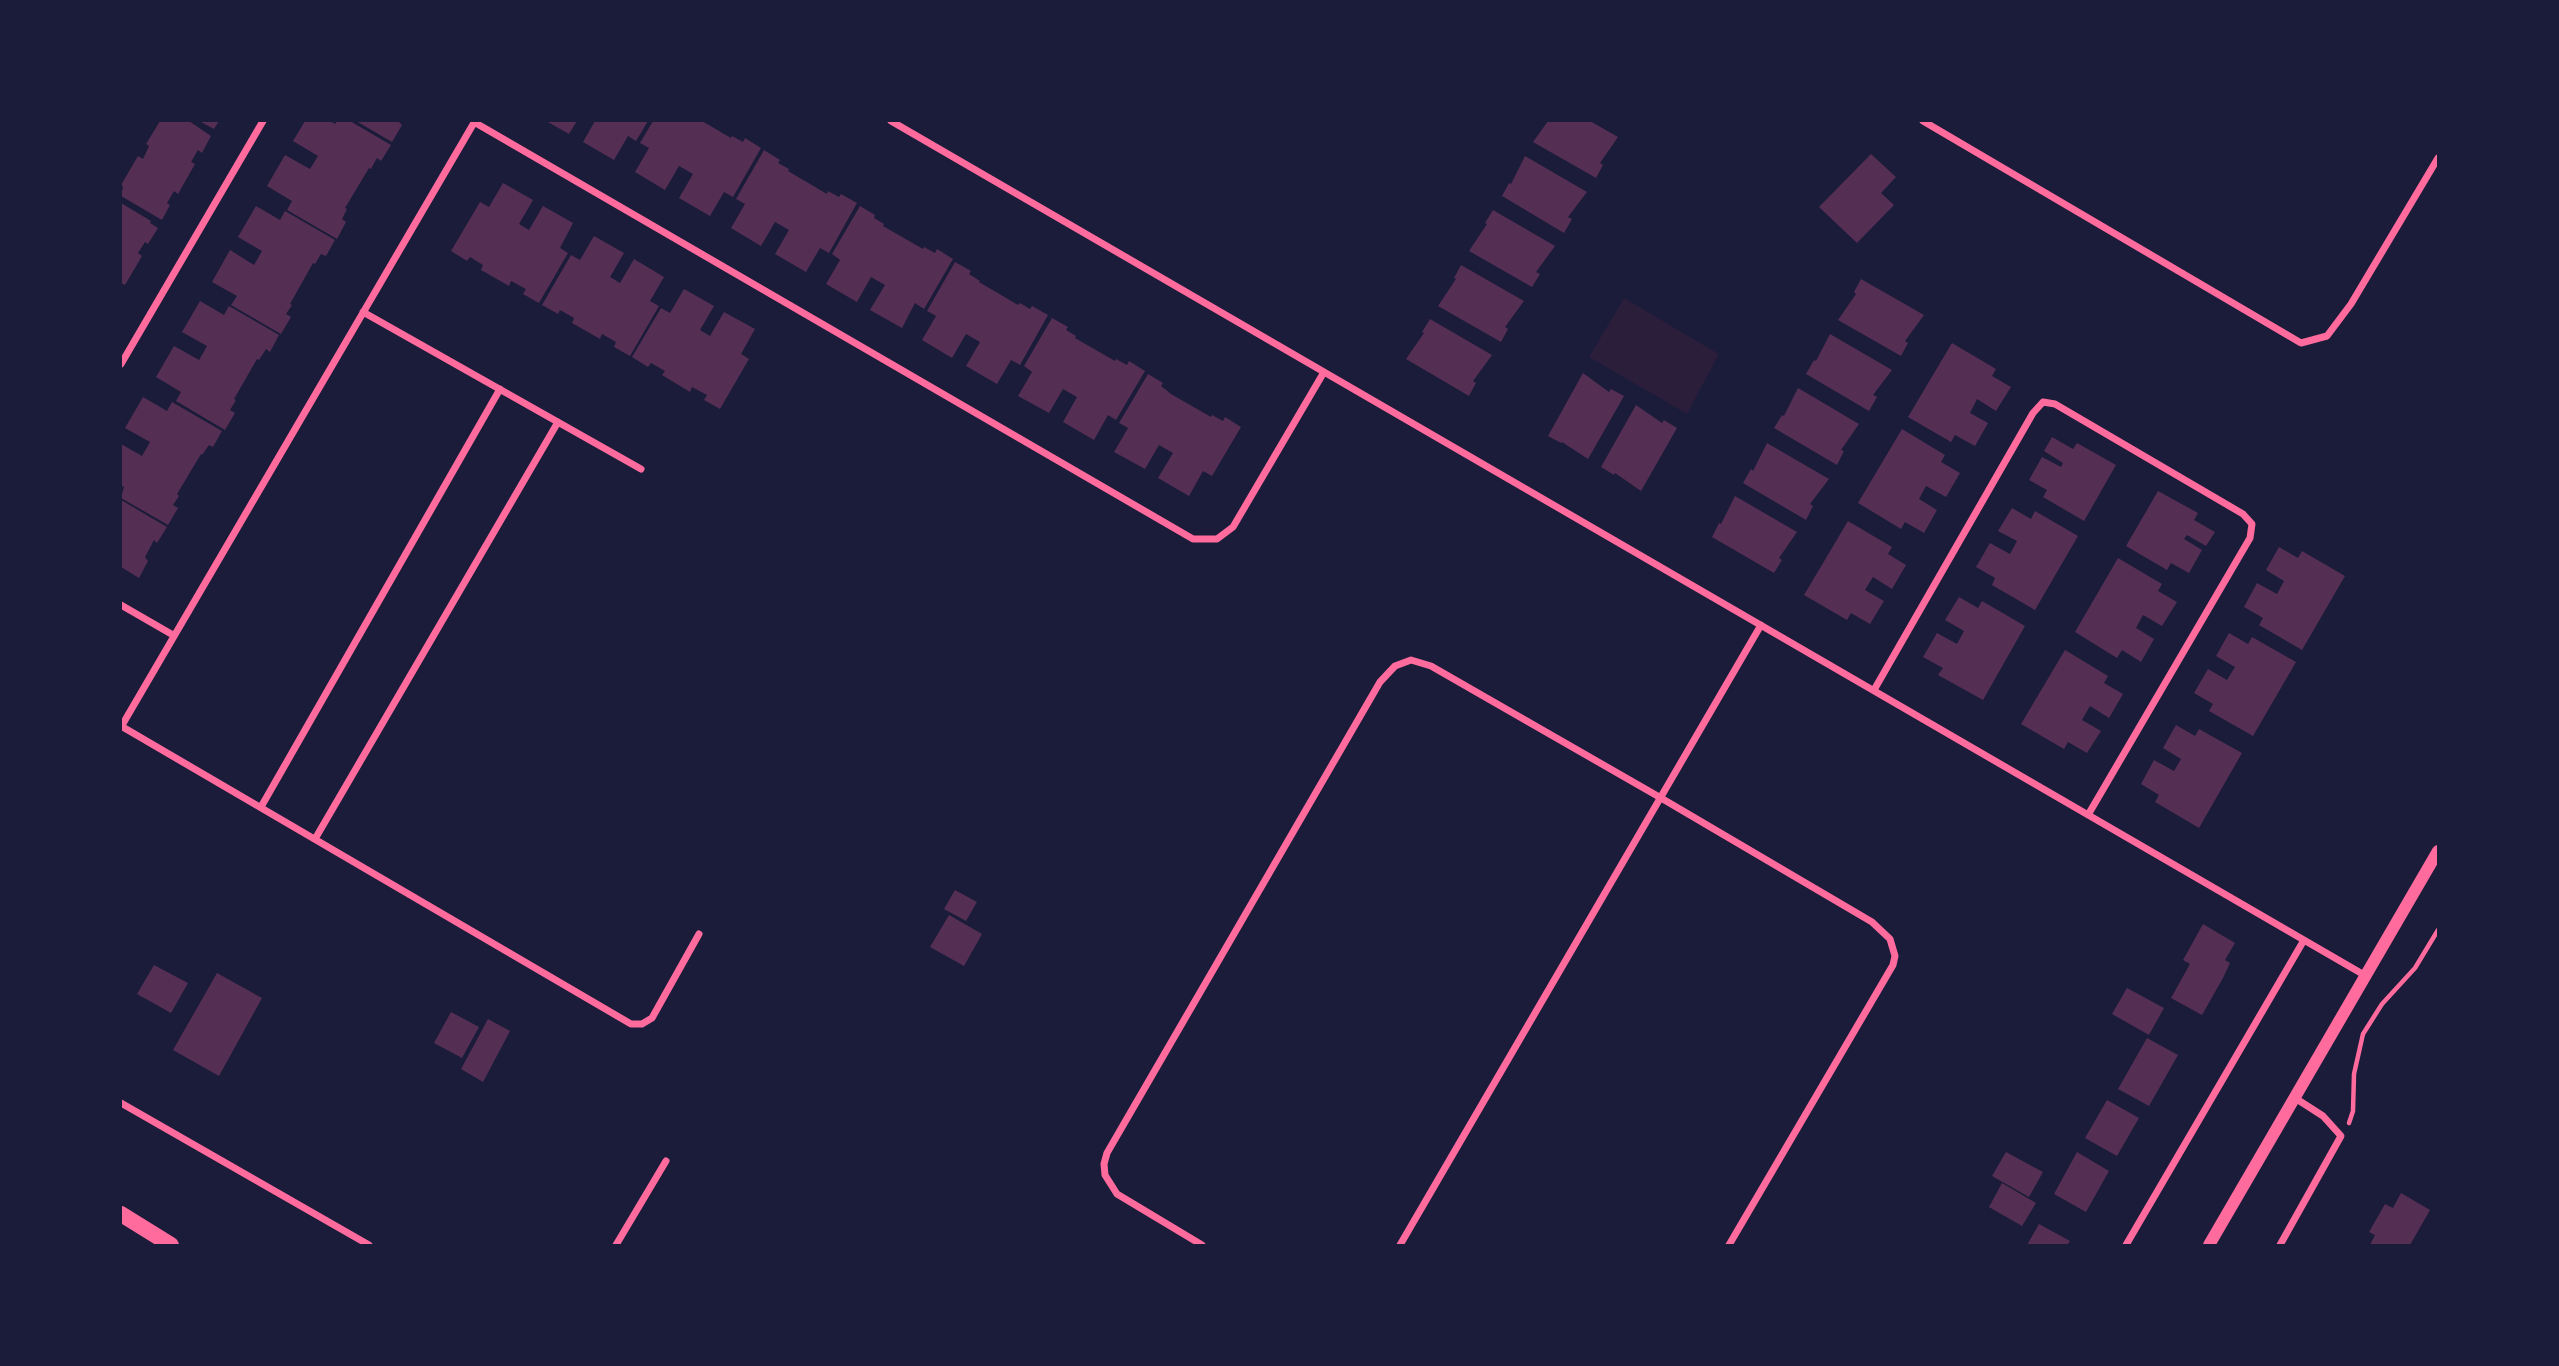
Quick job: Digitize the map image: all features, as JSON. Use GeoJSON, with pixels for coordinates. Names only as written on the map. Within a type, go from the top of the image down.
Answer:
{"type":"FeatureCollection","features":[{"type":"Feature","properties":{"kind":"main road"},"geometry":{"type":"LineString","coordinates":[[121,1216],[171,1245]]}},
{"type":"Feature","properties":{"kind":"street"},"geometry":{"type":"LineString","coordinates":[[121,364],[263,121]]}},
{"type":"Feature","properties":{"kind":"street"},"geometry":{"type":"LineString","coordinates":[[891,121],[2366,976]]}},
{"type":"Feature","properties":{"kind":"street"},"geometry":{"type":"LineString","coordinates":[[1923,121],[2301,343],[2327,336],[2351,304],[2438,158]]}},
{"type":"Feature","properties":{"kind":"street"},"geometry":{"type":"LineString","coordinates":[[699,934],[652,1018],[642,1024],[631,1024],[121,727],[475,122],[1193,539],[1217,539],[1233,527],[1324,372]]}},
{"type":"Feature","properties":{"kind":"street"},"geometry":{"type":"LineString","coordinates":[[363,312],[641,469]]}},
{"type":"Feature","properties":{"kind":"street"},"geometry":{"type":"LineString","coordinates":[[261,807],[500,389]]}},
{"type":"Feature","properties":{"kind":"street"},"geometry":{"type":"LineString","coordinates":[[1874,690],[2033,413],[2043,402],[2055,404],[2244,514],[2252,524],[2250,538],[2088,815]]}},
{"type":"Feature","properties":{"kind":"street"},"geometry":{"type":"LineString","coordinates":[[315,839],[558,422]]}},
{"type":"Feature","properties":{"kind":"street"},"geometry":{"type":"LineString","coordinates":[[121,605],[173,635]]}},
{"type":"Feature","properties":{"kind":"street"},"geometry":{"type":"LineString","coordinates":[[1400,1245],[1761,625]]}},
{"type":"Feature","properties":{"kind":"street"},"geometry":{"type":"LineString","coordinates":[[1202,1245],[1117,1194],[1105,1175],[1107,1153],[1387,673],[1395,666],[1411,660],[1431,666],[1872,922],[1894,946],[1893,965],[1888,975],[1729,1245]]}},
{"type":"Feature","properties":{"kind":"street"},"geometry":{"type":"LineString","coordinates":[[2209,1245],[2438,851]]}},
{"type":"Feature","properties":{"kind":"street"},"geometry":{"type":"LineString","coordinates":[[2126,1245],[2304,940]]}},
{"type":"Feature","properties":{"kind":"street"},"geometry":{"type":"LineString","coordinates":[[2280,1245],[2341,1136],[2323,1116],[2295,1098]]}},
{"type":"Feature","properties":{"kind":"street"},"geometry":{"type":"LineString","coordinates":[[121,1103],[369,1245]]}},
{"type":"Feature","properties":{"kind":"street"},"geometry":{"type":"LineString","coordinates":[[616,1245],[666,1161]]}},
{"type":"Feature","properties":{"kind":"path"},"geometry":{"type":"LineString","coordinates":[[2341,1136],[2353,1111],[2354,1073],[2363,1034],[2382,1004],[2415,968],[2438,930]]}},
{"type":"Feature","properties":{"kind":"shaded area"},"geometry":{"type":"Polygon","coordinates":[[[1624,298],[1719,354],[1687,414],[1589,357],[1624,298]]]}},
{"type":"Feature","properties":{"kind":"building"},"geometry":{"type":"Polygon","coordinates":[[[160,121],[189,121],[211,136],[202,153],[198,150],[191,162],[195,164],[178,194],[174,191],[167,203],[170,205],[162,220],[121,196],[121,185],[138,156],[143,159],[149,146],[146,144],[160,121]]]}},
{"type":"Feature","properties":{"kind":"building"},"geometry":{"type":"Polygon","coordinates":[[[199,121],[219,121],[214,129],[199,121]]]}},
{"type":"Feature","properties":{"kind":"building"},"geometry":{"type":"Polygon","coordinates":[[[305,121],[330,121],[335,124],[337,121],[350,121],[391,145],[381,161],[377,158],[371,169],[369,168],[345,208],[347,209],[342,219],[346,222],[337,239],[287,210],[292,201],[267,186],[285,155],[310,169],[318,156],[293,141],[305,121]]]}},
{"type":"Feature","properties":{"kind":"building"},"geometry":{"type":"Polygon","coordinates":[[[356,121],[398,121],[402,125],[392,142],[356,121]]]}},
{"type":"Feature","properties":{"kind":"building"},"geometry":{"type":"Polygon","coordinates":[[[546,121],[577,121],[569,134],[546,121]]]}},
{"type":"Feature","properties":{"kind":"building"},"geometry":{"type":"Polygon","coordinates":[[[595,121],[648,121],[636,141],[628,136],[614,160],[583,142],[595,121]]]}},
{"type":"Feature","properties":{"kind":"building"},"geometry":{"type":"Polygon","coordinates":[[[653,121],[702,121],[731,138],[732,136],[743,142],[745,138],[761,148],[733,197],[724,192],[710,216],[679,198],[693,174],[679,166],[665,190],[635,172],[649,148],[640,143],[653,121]]]}},
{"type":"Feature","properties":{"kind":"building"},"geometry":{"type":"Polygon","coordinates":[[[1548,121],[1590,121],[1618,137],[1600,163],[1603,165],[1596,178],[1533,142],[1548,121]]]}},
{"type":"Feature","properties":{"kind":"building"},"geometry":{"type":"Polygon","coordinates":[[[764,150],[780,160],[778,163],[789,169],[788,171],[827,194],[828,191],[839,197],[841,194],[857,203],[829,253],[820,248],[806,272],[775,254],[789,230],[775,222],[761,246],[731,228],[745,204],[736,199],[764,150]]]}},
{"type":"Feature","properties":{"kind":"building"},"geometry":{"type":"Polygon","coordinates":[[[1871,154],[1896,177],[1881,193],[1894,205],[1857,243],[1819,207],[1871,154]]]}},
{"type":"Feature","properties":{"kind":"building"},"geometry":{"type":"Polygon","coordinates":[[[1525,156],[1587,192],[1568,217],[1572,219],[1564,233],[1502,196],[1525,156]]]}},
{"type":"Feature","properties":{"kind":"building"},"geometry":{"type":"Polygon","coordinates":[[[503,183],[533,200],[519,224],[529,230],[543,206],[573,223],[560,248],[568,253],[539,303],[523,294],[526,289],[511,281],[509,286],[481,270],[483,265],[470,257],[467,261],[451,251],[480,202],[489,207],[503,183]]]}},
{"type":"Feature","properties":{"kind":"building"},"geometry":{"type":"Polygon","coordinates":[[[121,203],[158,228],[148,244],[145,242],[138,253],[142,256],[125,285],[121,283],[121,203]]]}},
{"type":"Feature","properties":{"kind":"building"},"geometry":{"type":"Polygon","coordinates":[[[256,206],[280,220],[285,211],[335,240],[326,256],[321,254],[315,264],[313,263],[290,304],[292,305],[286,314],[291,317],[281,334],[231,305],[237,296],[212,282],[230,250],[254,265],[262,251],[238,237],[256,206]]]}},
{"type":"Feature","properties":{"kind":"building"},"geometry":{"type":"Polygon","coordinates":[[[860,206],[875,215],[874,218],[884,224],[883,226],[923,249],[924,247],[935,253],[937,249],[953,259],[924,309],[915,303],[902,328],[870,310],[885,285],[871,277],[857,302],[826,284],[840,260],[832,254],[860,206]]]}},
{"type":"Feature","properties":{"kind":"building"},"geometry":{"type":"Polygon","coordinates":[[[1493,210],[1555,246],[1536,272],[1540,274],[1532,287],[1469,251],[1493,210]]]}},
{"type":"Feature","properties":{"kind":"building"},"geometry":{"type":"Polygon","coordinates":[[[594,236],[624,253],[610,277],[620,283],[634,259],[664,277],[650,301],[659,306],[630,356],[614,347],[616,342],[602,334],[600,339],[572,323],[574,318],[560,310],[558,314],[542,305],[571,255],[580,260],[594,236]]]}},
{"type":"Feature","properties":{"kind":"building"},"geometry":{"type":"Polygon","coordinates":[[[955,262],[971,271],[969,274],[979,282],[1018,305],[1020,303],[1030,309],[1032,306],[1048,315],[1020,365],[1011,360],[997,384],[966,366],[980,342],[966,334],[952,358],[922,340],[936,316],[927,311],[955,262]]]}},
{"type":"Feature","properties":{"kind":"building"},"geometry":{"type":"Polygon","coordinates":[[[1461,265],[1524,301],[1505,327],[1508,329],[1501,342],[1438,306],[1456,279],[1454,278],[1461,265]]]}},
{"type":"Feature","properties":{"kind":"building"},"geometry":{"type":"Polygon","coordinates":[[[1861,279],[1924,315],[1905,341],[1908,343],[1901,356],[1838,320],[1856,294],[1854,292],[1861,279]]]}},
{"type":"Feature","properties":{"kind":"building"},"geometry":{"type":"Polygon","coordinates":[[[684,289],[714,306],[700,330],[710,336],[724,312],[755,329],[741,354],[749,359],[720,409],[704,400],[707,395],[692,387],[690,392],[662,375],[665,371],[651,363],[648,367],[632,357],[661,308],[670,313],[684,289]]]}},
{"type":"Feature","properties":{"kind":"building"},"geometry":{"type":"Polygon","coordinates":[[[200,301],[224,315],[229,306],[279,335],[270,352],[266,349],[259,360],[257,359],[234,399],[236,400],[230,410],[235,413],[225,430],[176,401],[181,392],[156,377],[174,346],[199,360],[207,346],[182,332],[200,301]]]}},
{"type":"Feature","properties":{"kind":"building"},"geometry":{"type":"Polygon","coordinates":[[[1052,318],[1068,327],[1066,330],[1076,336],[1075,338],[1115,361],[1116,359],[1127,365],[1129,361],[1145,371],[1116,420],[1108,415],[1094,440],[1063,422],[1077,397],[1063,389],[1049,413],[1018,396],[1032,372],[1024,366],[1052,318]]]}},
{"type":"Feature","properties":{"kind":"building"},"geometry":{"type":"Polygon","coordinates":[[[1430,319],[1492,355],[1473,381],[1476,383],[1469,396],[1406,359],[1430,319]]]}},
{"type":"Feature","properties":{"kind":"building"},"geometry":{"type":"Polygon","coordinates":[[[1830,334],[1892,370],[1873,395],[1877,397],[1869,411],[1806,374],[1830,334]]]}},
{"type":"Feature","properties":{"kind":"building"},"geometry":{"type":"Polygon","coordinates":[[[1952,343],[1996,369],[1992,376],[2011,387],[1996,411],[1977,399],[1970,413],[1988,423],[1975,446],[1955,435],[1951,442],[1908,417],[1952,343]]]}},
{"type":"Feature","properties":{"kind":"building"},"geometry":{"type":"Polygon","coordinates":[[[1583,373],[1609,392],[1611,389],[1624,396],[1588,459],[1548,436],[1583,373]]]}},
{"type":"Feature","properties":{"kind":"building"},"geometry":{"type":"Polygon","coordinates":[[[1148,374],[1163,383],[1161,386],[1171,394],[1211,417],[1212,415],[1223,421],[1225,417],[1241,427],[1212,476],[1203,471],[1189,496],[1158,478],[1173,453],[1159,445],[1145,469],[1114,452],[1128,428],[1119,423],[1148,374]]]}},
{"type":"Feature","properties":{"kind":"building"},"geometry":{"type":"Polygon","coordinates":[[[1798,388],[1859,424],[1841,450],[1844,451],[1837,465],[1774,428],[1782,415],[1784,416],[1798,388]]]}},
{"type":"Feature","properties":{"kind":"building"},"geometry":{"type":"Polygon","coordinates":[[[143,397],[167,411],[172,402],[222,431],[213,447],[209,445],[201,454],[177,494],[179,496],[173,505],[178,508],[168,525],[121,498],[124,487],[121,485],[121,444],[142,456],[150,442],[125,428],[143,397]]]}},
{"type":"Feature","properties":{"kind":"building"},"geometry":{"type":"Polygon","coordinates":[[[1636,405],[1662,423],[1664,420],[1677,428],[1641,491],[1601,467],[1636,405]]]}},
{"type":"Feature","properties":{"kind":"building"},"geometry":{"type":"Polygon","coordinates":[[[1902,429],[1945,455],[1941,462],[1960,473],[1946,497],[1926,486],[1919,499],[1937,510],[1924,533],[1905,522],[1901,529],[1858,503],[1902,429]]]}},
{"type":"Feature","properties":{"kind":"building"},"geometry":{"type":"Polygon","coordinates":[[[2052,437],[2073,449],[2077,443],[2116,465],[2084,521],[2043,497],[2047,490],[2029,480],[2042,457],[2061,467],[2063,463],[2044,451],[2052,437]]]}},
{"type":"Feature","properties":{"kind":"building"},"geometry":{"type":"Polygon","coordinates":[[[1767,443],[1829,479],[1810,504],[1813,506],[1806,520],[1743,483],[1751,469],[1753,471],[1767,443]]]}},
{"type":"Feature","properties":{"kind":"building"},"geometry":{"type":"Polygon","coordinates":[[[2158,491],[2198,513],[2194,520],[2215,532],[2206,546],[2187,535],[2184,539],[2202,550],[2189,573],[2171,563],[2167,570],[2126,546],[2158,491]]]}},
{"type":"Feature","properties":{"kind":"building"},"geometry":{"type":"Polygon","coordinates":[[[1735,496],[1797,532],[1779,558],[1782,560],[1774,573],[1712,537],[1735,496]]]}},
{"type":"Feature","properties":{"kind":"building"},"geometry":{"type":"Polygon","coordinates":[[[121,500],[167,527],[157,543],[154,540],[145,557],[148,561],[139,578],[121,567],[121,500]]]}},
{"type":"Feature","properties":{"kind":"building"},"geometry":{"type":"Polygon","coordinates":[[[2012,508],[2031,519],[2035,511],[2078,536],[2035,610],[1992,585],[1995,578],[1976,567],[1990,543],[2010,554],[2017,541],[1998,531],[2012,508]]]}},
{"type":"Feature","properties":{"kind":"building"},"geometry":{"type":"Polygon","coordinates":[[[1848,521],[1892,547],[1888,554],[1906,565],[1892,589],[1873,577],[1865,590],[1884,601],[1870,624],[1851,613],[1847,620],[1804,595],[1848,521]]]}},
{"type":"Feature","properties":{"kind":"building"},"geometry":{"type":"Polygon","coordinates":[[[2279,547],[2298,558],[2302,551],[2345,576],[2302,650],[2259,625],[2263,618],[2244,607],[2257,583],[2277,594],[2284,581],[2266,570],[2279,547]]]}},
{"type":"Feature","properties":{"kind":"building"},"geometry":{"type":"Polygon","coordinates":[[[2118,558],[2162,584],[2158,591],[2177,602],[2162,626],[2143,615],[2136,628],[2154,639],[2141,662],[2122,650],[2117,658],[2075,632],[2118,558]]]}},
{"type":"Feature","properties":{"kind":"building"},"geometry":{"type":"Polygon","coordinates":[[[1959,597],[1978,608],[1982,601],[2025,626],[1983,700],[1938,675],[1943,668],[1923,657],[1937,633],[1957,644],[1964,631],[1945,620],[1959,597]]]}},
{"type":"Feature","properties":{"kind":"building"},"geometry":{"type":"Polygon","coordinates":[[[2229,633],[2248,644],[2252,637],[2296,662],[2253,736],[2209,711],[2213,704],[2194,693],[2208,669],[2227,680],[2235,667],[2216,656],[2229,633]]]}},
{"type":"Feature","properties":{"kind":"building"},"geometry":{"type":"Polygon","coordinates":[[[2065,650],[2108,676],[2104,683],[2123,694],[2109,718],[2090,706],[2082,720],[2101,731],[2087,753],[2068,742],[2064,749],[2021,724],[2065,650]]]}},
{"type":"Feature","properties":{"kind":"building"},"geometry":{"type":"Polygon","coordinates":[[[2176,725],[2195,736],[2199,729],[2242,753],[2199,828],[2155,802],[2159,795],[2141,784],[2154,760],[2174,771],[2181,759],[2163,748],[2176,725]]]}},
{"type":"Feature","properties":{"kind":"building"},"geometry":{"type":"Polygon","coordinates":[[[955,890],[977,902],[966,921],[944,909],[955,890]]]}},
{"type":"Feature","properties":{"kind":"building"},"geometry":{"type":"Polygon","coordinates":[[[949,915],[982,934],[964,966],[930,947],[949,915]]]}},
{"type":"Feature","properties":{"kind":"building"},"geometry":{"type":"Polygon","coordinates":[[[2203,924],[2235,943],[2225,960],[2230,963],[2202,1015],[2171,998],[2190,964],[2183,960],[2203,924]]]}},
{"type":"Feature","properties":{"kind":"building"},"geometry":{"type":"Polygon","coordinates":[[[154,965],[188,983],[171,1013],[137,994],[154,965]]]}},
{"type":"Feature","properties":{"kind":"building"},"geometry":{"type":"Polygon","coordinates":[[[217,973],[262,998],[219,1076],[173,1050],[217,973]]]}},
{"type":"Feature","properties":{"kind":"building"},"geometry":{"type":"Polygon","coordinates":[[[2127,988],[2164,1008],[2149,1035],[2112,1014],[2127,988]]]}},
{"type":"Feature","properties":{"kind":"building"},"geometry":{"type":"Polygon","coordinates":[[[451,1012],[479,1027],[462,1058],[434,1043],[451,1012]]]}},
{"type":"Feature","properties":{"kind":"building"},"geometry":{"type":"Polygon","coordinates":[[[488,1019],[510,1031],[483,1082],[461,1069],[488,1019]]]}},
{"type":"Feature","properties":{"kind":"building"},"geometry":{"type":"Polygon","coordinates":[[[2147,1038],[2178,1055],[2149,1106],[2118,1089],[2147,1038]]]}},
{"type":"Feature","properties":{"kind":"building"},"geometry":{"type":"Polygon","coordinates":[[[2107,1100],[2139,1118],[2117,1156],[2085,1138],[2107,1100]]]}},
{"type":"Feature","properties":{"kind":"building"},"geometry":{"type":"Polygon","coordinates":[[[2006,1152],[2043,1172],[2029,1197],[1992,1176],[2006,1152]]]}},
{"type":"Feature","properties":{"kind":"building"},"geometry":{"type":"Polygon","coordinates":[[[2077,1152],[2109,1171],[2086,1212],[2054,1194],[2077,1152]]]}},
{"type":"Feature","properties":{"kind":"building"},"geometry":{"type":"Polygon","coordinates":[[[2002,1183],[2036,1203],[2022,1226],[1989,1207],[2002,1183]]]}},
{"type":"Feature","properties":{"kind":"building"},"geometry":{"type":"Polygon","coordinates":[[[2401,1193],[2430,1210],[2410,1245],[2370,1245],[2375,1235],[2369,1232],[2385,1204],[2393,1208],[2401,1193]]]}},
{"type":"Feature","properties":{"kind":"building"},"geometry":{"type":"Polygon","coordinates":[[[2039,1224],[2070,1241],[2067,1245],[2027,1245],[2039,1224]]]}}]}
